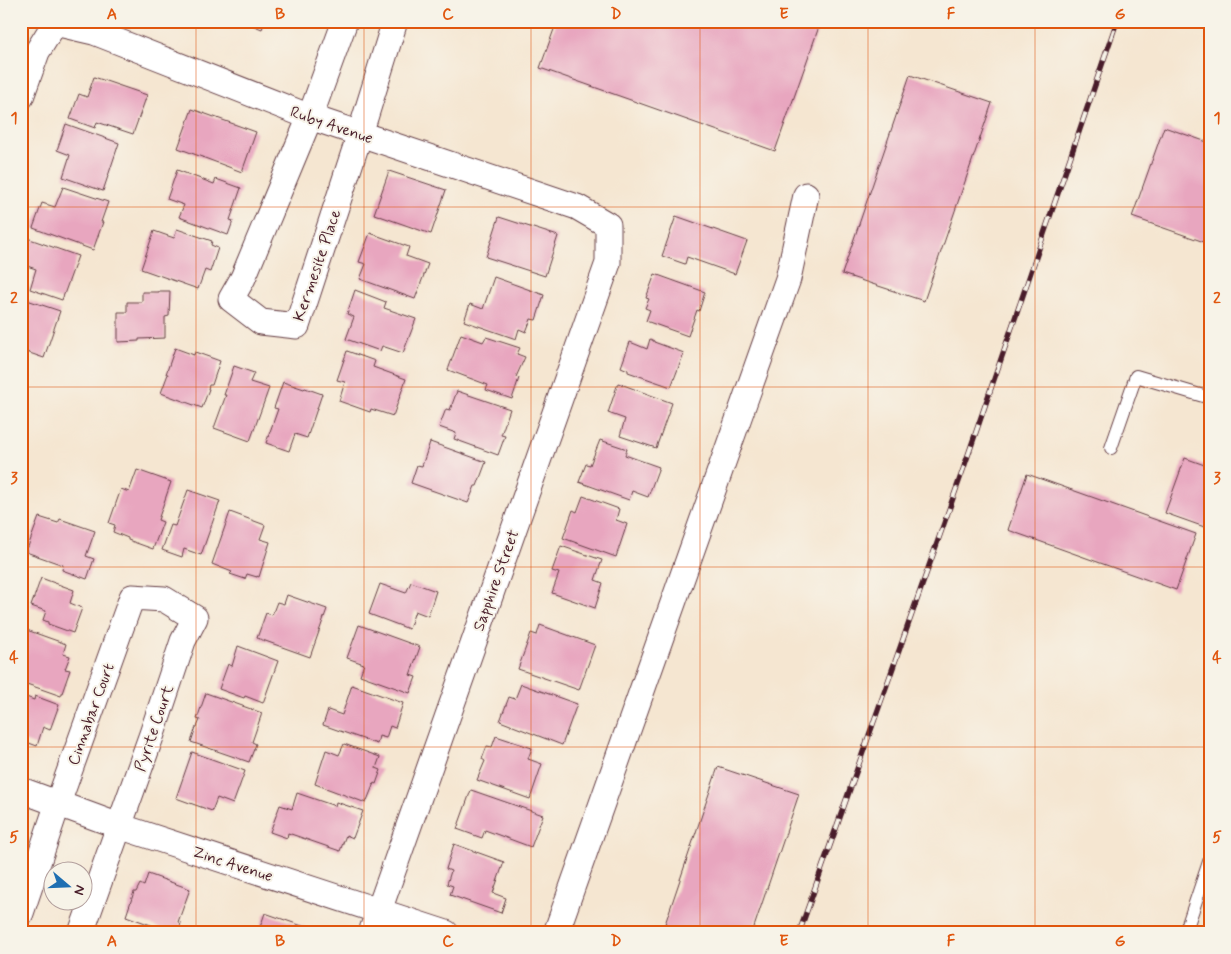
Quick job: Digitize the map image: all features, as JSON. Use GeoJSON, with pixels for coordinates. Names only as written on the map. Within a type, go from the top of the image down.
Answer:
{"type":"FeatureCollection","features":[{"type":"Feature","properties":{"kind":"street","name":"Kermesite Place"},"geometry":{"type":"LineString","coordinates":[[345,21],[310,117],[243,278],[231,299],[261,322],[297,326],[395,21]]}},
{"type":"Feature","properties":{"kind":"street","name":"Ruby Avenue"},"geometry":{"type":"LineString","coordinates":[[21,97],[37,52],[55,23],[94,32],[310,117],[577,207],[608,225]]}},
{"type":"Feature","properties":{"kind":"street"},"geometry":{"type":"LineString","coordinates":[[556,933],[788,279],[806,195]]}},
{"type":"Feature","properties":{"kind":"street","name":"Sapphire Street"},"geometry":{"type":"LineString","coordinates":[[375,922],[608,263],[608,225]]}},
{"type":"Feature","properties":{"kind":"street","name":"Pyrite Court"},"geometry":{"type":"LineString","coordinates":[[81,933],[183,641],[196,618],[164,599],[132,597],[123,625]]}},
{"type":"Feature","properties":{"kind":"street","name":"Cinnabar Court"},"geometry":{"type":"LineString","coordinates":[[58,803],[123,625]]}},
{"type":"Feature","properties":{"kind":"street","name":"Zinc Avenue"},"geometry":{"type":"LineString","coordinates":[[21,790],[375,922],[446,933]]}},
{"type":"Feature","properties":{"kind":"street"},"geometry":{"type":"LineString","coordinates":[[21,913],[58,803]]}},
{"type":"Feature","properties":{"kind":"lane"},"geometry":{"type":"LineString","coordinates":[[1110,448],[1136,376],[1210,398]]}},
{"type":"Feature","properties":{"kind":"lane"},"geometry":{"type":"LineString","coordinates":[[1185,933],[1210,859]]}},
{"type":"Feature","properties":{"kind":"building"},"geometry":{"type":"Polygon","coordinates":[[[242,21],[265,21],[262,29],[242,21]]]}},
{"type":"Feature","properties":{"kind":"building"},"geometry":{"type":"Polygon","coordinates":[[[557,21],[821,21],[775,151],[540,68],[557,21]]]}},
{"type":"Feature","properties":{"kind":"building"},"geometry":{"type":"Polygon","coordinates":[[[910,75],[992,103],[924,301],[842,274],[910,75]]]}},
{"type":"Feature","properties":{"kind":"building"},"geometry":{"type":"Polygon","coordinates":[[[94,77],[147,95],[133,134],[97,122],[95,128],[70,119],[79,94],[87,97],[94,77]]]}},
{"type":"Feature","properties":{"kind":"building"},"geometry":{"type":"Polygon","coordinates":[[[192,109],[256,132],[242,172],[178,148],[192,109]]]}},
{"type":"Feature","properties":{"kind":"building"},"geometry":{"type":"Polygon","coordinates":[[[66,124],[119,143],[103,191],[63,177],[70,155],[57,150],[66,124]]]}},
{"type":"Feature","properties":{"kind":"building"},"geometry":{"type":"Polygon","coordinates":[[[1164,127],[1210,143],[1210,244],[1132,217],[1164,127]]]}},
{"type":"Feature","properties":{"kind":"building"},"geometry":{"type":"Polygon","coordinates":[[[177,170],[214,184],[216,179],[241,188],[230,220],[233,221],[228,235],[179,217],[184,205],[167,199],[177,170]]]}},
{"type":"Feature","properties":{"kind":"building"},"geometry":{"type":"Polygon","coordinates":[[[389,171],[446,190],[431,234],[374,214],[389,171]]]}},
{"type":"Feature","properties":{"kind":"building"},"geometry":{"type":"Polygon","coordinates":[[[63,187],[108,202],[93,250],[33,228],[42,203],[55,207],[63,187]]]}},
{"type":"Feature","properties":{"kind":"building"},"geometry":{"type":"Polygon","coordinates":[[[676,216],[747,241],[735,274],[687,257],[685,264],[662,256],[676,216]]]}},
{"type":"Feature","properties":{"kind":"building"},"geometry":{"type":"Polygon","coordinates":[[[499,217],[558,236],[545,276],[486,257],[499,217]]]}},
{"type":"Feature","properties":{"kind":"building"},"geometry":{"type":"Polygon","coordinates":[[[177,229],[212,241],[211,245],[218,248],[210,272],[205,270],[198,289],[141,269],[154,231],[174,238],[177,229]]]}},
{"type":"Feature","properties":{"kind":"building"},"geometry":{"type":"Polygon","coordinates":[[[370,233],[409,247],[406,256],[428,264],[415,299],[360,279],[366,264],[359,262],[370,233]]]}},
{"type":"Feature","properties":{"kind":"building"},"geometry":{"type":"Polygon","coordinates":[[[27,238],[78,256],[62,300],[30,289],[36,269],[21,264],[21,253],[27,238]]]}},
{"type":"Feature","properties":{"kind":"building"},"geometry":{"type":"Polygon","coordinates":[[[655,274],[705,292],[688,336],[646,321],[650,310],[645,308],[649,299],[646,298],[655,274]]]}},
{"type":"Feature","properties":{"kind":"building"},"geometry":{"type":"Polygon","coordinates":[[[494,277],[544,295],[536,320],[531,319],[526,332],[519,329],[516,339],[464,321],[470,304],[483,309],[494,277]]]}},
{"type":"Feature","properties":{"kind":"building"},"geometry":{"type":"Polygon","coordinates":[[[355,290],[386,302],[384,308],[416,319],[403,353],[382,346],[380,351],[346,339],[354,317],[347,314],[355,290]]]}},
{"type":"Feature","properties":{"kind":"building"},"geometry":{"type":"Polygon","coordinates":[[[170,291],[169,316],[165,317],[165,338],[118,342],[118,312],[127,312],[127,302],[142,302],[142,292],[170,291]]]}},
{"type":"Feature","properties":{"kind":"building"},"geometry":{"type":"Polygon","coordinates":[[[21,298],[60,311],[44,358],[21,350],[21,298]]]}},
{"type":"Feature","properties":{"kind":"building"},"geometry":{"type":"Polygon","coordinates":[[[461,334],[483,342],[486,337],[520,348],[517,354],[525,357],[516,377],[519,378],[512,399],[486,390],[488,385],[448,370],[461,334]]]}},
{"type":"Feature","properties":{"kind":"building"},"geometry":{"type":"Polygon","coordinates":[[[650,339],[684,353],[671,387],[628,372],[628,370],[621,367],[630,342],[647,349],[650,339]]]}},
{"type":"Feature","properties":{"kind":"building"},"geometry":{"type":"Polygon","coordinates":[[[175,348],[194,355],[195,352],[220,361],[212,385],[209,385],[202,408],[161,393],[175,348]]]}},
{"type":"Feature","properties":{"kind":"building"},"geometry":{"type":"Polygon","coordinates":[[[347,351],[375,361],[373,367],[406,379],[393,416],[371,409],[370,412],[339,401],[345,382],[337,380],[347,351]]]}},
{"type":"Feature","properties":{"kind":"building"},"geometry":{"type":"Polygon","coordinates":[[[234,366],[254,373],[250,382],[269,388],[250,441],[214,428],[234,366]]]}},
{"type":"Feature","properties":{"kind":"building"},"geometry":{"type":"Polygon","coordinates":[[[283,382],[322,394],[307,438],[295,434],[289,451],[266,443],[278,409],[274,408],[283,382]]]}},
{"type":"Feature","properties":{"kind":"building"},"geometry":{"type":"Polygon","coordinates":[[[618,383],[672,403],[656,448],[620,436],[625,419],[608,413],[618,383]]]}},
{"type":"Feature","properties":{"kind":"building"},"geometry":{"type":"Polygon","coordinates":[[[457,391],[510,409],[501,435],[505,436],[498,455],[454,439],[456,433],[439,427],[446,409],[450,410],[457,391]]]}},
{"type":"Feature","properties":{"kind":"building"},"geometry":{"type":"Polygon","coordinates":[[[600,440],[627,449],[625,455],[659,467],[648,497],[632,491],[629,500],[579,482],[586,464],[590,465],[600,440]]]}},
{"type":"Feature","properties":{"kind":"building"},"geometry":{"type":"Polygon","coordinates":[[[430,442],[486,462],[468,503],[411,483],[417,465],[422,466],[430,442]]]}},
{"type":"Feature","properties":{"kind":"building"},"geometry":{"type":"Polygon","coordinates":[[[1185,458],[1210,467],[1210,529],[1165,513],[1185,458]]]}},
{"type":"Feature","properties":{"kind":"building"},"geometry":{"type":"Polygon","coordinates":[[[137,470],[171,482],[158,520],[163,522],[153,549],[113,532],[115,525],[109,523],[121,489],[129,492],[137,470]]]}},
{"type":"Feature","properties":{"kind":"building"},"geometry":{"type":"Polygon","coordinates":[[[1027,474],[1196,534],[1176,590],[1008,530],[1027,474]]]}},
{"type":"Feature","properties":{"kind":"building"},"geometry":{"type":"Polygon","coordinates":[[[188,490],[220,501],[201,555],[184,549],[182,557],[162,550],[171,525],[175,526],[188,490]]]}},
{"type":"Feature","properties":{"kind":"building"},"geometry":{"type":"Polygon","coordinates":[[[583,496],[619,509],[616,520],[627,524],[616,557],[563,538],[573,510],[577,512],[583,496]]]}},
{"type":"Feature","properties":{"kind":"building"},"geometry":{"type":"Polygon","coordinates":[[[230,512],[265,525],[260,539],[270,542],[259,577],[247,574],[245,579],[230,574],[232,572],[212,564],[230,512]]]}},
{"type":"Feature","properties":{"kind":"building"},"geometry":{"type":"Polygon","coordinates":[[[39,517],[58,523],[60,519],[95,531],[86,556],[94,559],[87,579],[62,570],[63,565],[26,552],[39,517]]]}},
{"type":"Feature","properties":{"kind":"building"},"geometry":{"type":"Polygon","coordinates":[[[561,546],[602,560],[595,580],[603,583],[595,608],[552,593],[559,573],[552,571],[561,546]]]}},
{"type":"Feature","properties":{"kind":"building"},"geometry":{"type":"Polygon","coordinates":[[[41,578],[74,590],[70,603],[82,608],[73,633],[48,624],[48,622],[43,620],[46,611],[31,606],[41,578]]]}},
{"type":"Feature","properties":{"kind":"building"},"geometry":{"type":"Polygon","coordinates":[[[411,582],[436,591],[428,616],[415,611],[409,629],[369,614],[380,584],[406,593],[411,582]]]}},
{"type":"Feature","properties":{"kind":"building"},"geometry":{"type":"Polygon","coordinates":[[[287,595],[327,609],[310,657],[257,638],[266,613],[272,615],[277,602],[284,604],[287,595]]]}},
{"type":"Feature","properties":{"kind":"building"},"geometry":{"type":"Polygon","coordinates":[[[359,625],[420,647],[410,675],[416,677],[410,693],[360,675],[364,664],[347,658],[359,625]]]}},
{"type":"Feature","properties":{"kind":"building"},"geometry":{"type":"Polygon","coordinates":[[[540,625],[595,645],[579,690],[518,669],[531,633],[537,635],[540,625]]]}},
{"type":"Feature","properties":{"kind":"building"},"geometry":{"type":"Polygon","coordinates":[[[21,628],[66,644],[63,654],[70,656],[65,669],[70,670],[61,696],[21,682],[21,628]]]}},
{"type":"Feature","properties":{"kind":"building"},"geometry":{"type":"Polygon","coordinates":[[[238,646],[278,661],[263,703],[219,689],[228,664],[232,666],[238,646]]]}},
{"type":"Feature","properties":{"kind":"building"},"geometry":{"type":"Polygon","coordinates":[[[521,684],[577,704],[562,745],[500,721],[509,697],[515,699],[521,684]]]}},
{"type":"Feature","properties":{"kind":"building"},"geometry":{"type":"Polygon","coordinates":[[[352,685],[403,703],[395,728],[390,726],[386,738],[379,736],[377,744],[323,725],[328,710],[342,715],[352,685]]]}},
{"type":"Feature","properties":{"kind":"building"},"geometry":{"type":"Polygon","coordinates":[[[206,693],[262,713],[252,742],[256,744],[249,762],[191,742],[200,720],[197,719],[206,693]]]}},
{"type":"Feature","properties":{"kind":"building"},"geometry":{"type":"Polygon","coordinates":[[[21,695],[34,700],[35,696],[59,705],[50,730],[43,727],[37,746],[21,740],[21,695]]]}},
{"type":"Feature","properties":{"kind":"building"},"geometry":{"type":"Polygon","coordinates":[[[496,736],[532,748],[528,759],[542,764],[530,799],[477,780],[485,761],[482,759],[487,746],[492,747],[496,736]]]}},
{"type":"Feature","properties":{"kind":"building"},"geometry":{"type":"Polygon","coordinates":[[[344,744],[380,757],[376,768],[381,770],[366,803],[315,784],[326,750],[339,755],[344,744]]]}},
{"type":"Feature","properties":{"kind":"building"},"geometry":{"type":"Polygon","coordinates":[[[192,752],[245,771],[233,804],[217,798],[212,811],[176,798],[192,752]]]}},
{"type":"Feature","properties":{"kind":"building"},"geometry":{"type":"Polygon","coordinates":[[[718,767],[799,794],[752,933],[662,933],[718,767]]]}},
{"type":"Feature","properties":{"kind":"building"},"geometry":{"type":"Polygon","coordinates":[[[471,790],[543,815],[531,847],[485,830],[482,838],[457,829],[471,790]]]}},
{"type":"Feature","properties":{"kind":"building"},"geometry":{"type":"Polygon","coordinates":[[[297,793],[335,806],[336,802],[363,811],[353,838],[346,835],[340,851],[288,833],[287,838],[270,832],[280,805],[292,809],[297,793]]]}},
{"type":"Feature","properties":{"kind":"building"},"geometry":{"type":"Polygon","coordinates":[[[454,844],[504,862],[493,893],[506,898],[501,913],[450,895],[453,886],[447,884],[451,871],[446,869],[454,844]]]}},
{"type":"Feature","properties":{"kind":"building"},"geometry":{"type":"Polygon","coordinates":[[[148,874],[190,889],[178,922],[181,923],[178,933],[173,933],[126,916],[134,892],[136,892],[140,884],[144,886],[148,874]]]}},
{"type":"Feature","properties":{"kind":"building"},"geometry":{"type":"Polygon","coordinates":[[[265,913],[305,927],[303,933],[258,933],[265,913]]]}},
{"type":"Feature","properties":{"kind":"railway"},"geometry":{"type":"LineString","coordinates":[[799,933],[964,467],[1117,21]]}}]}
